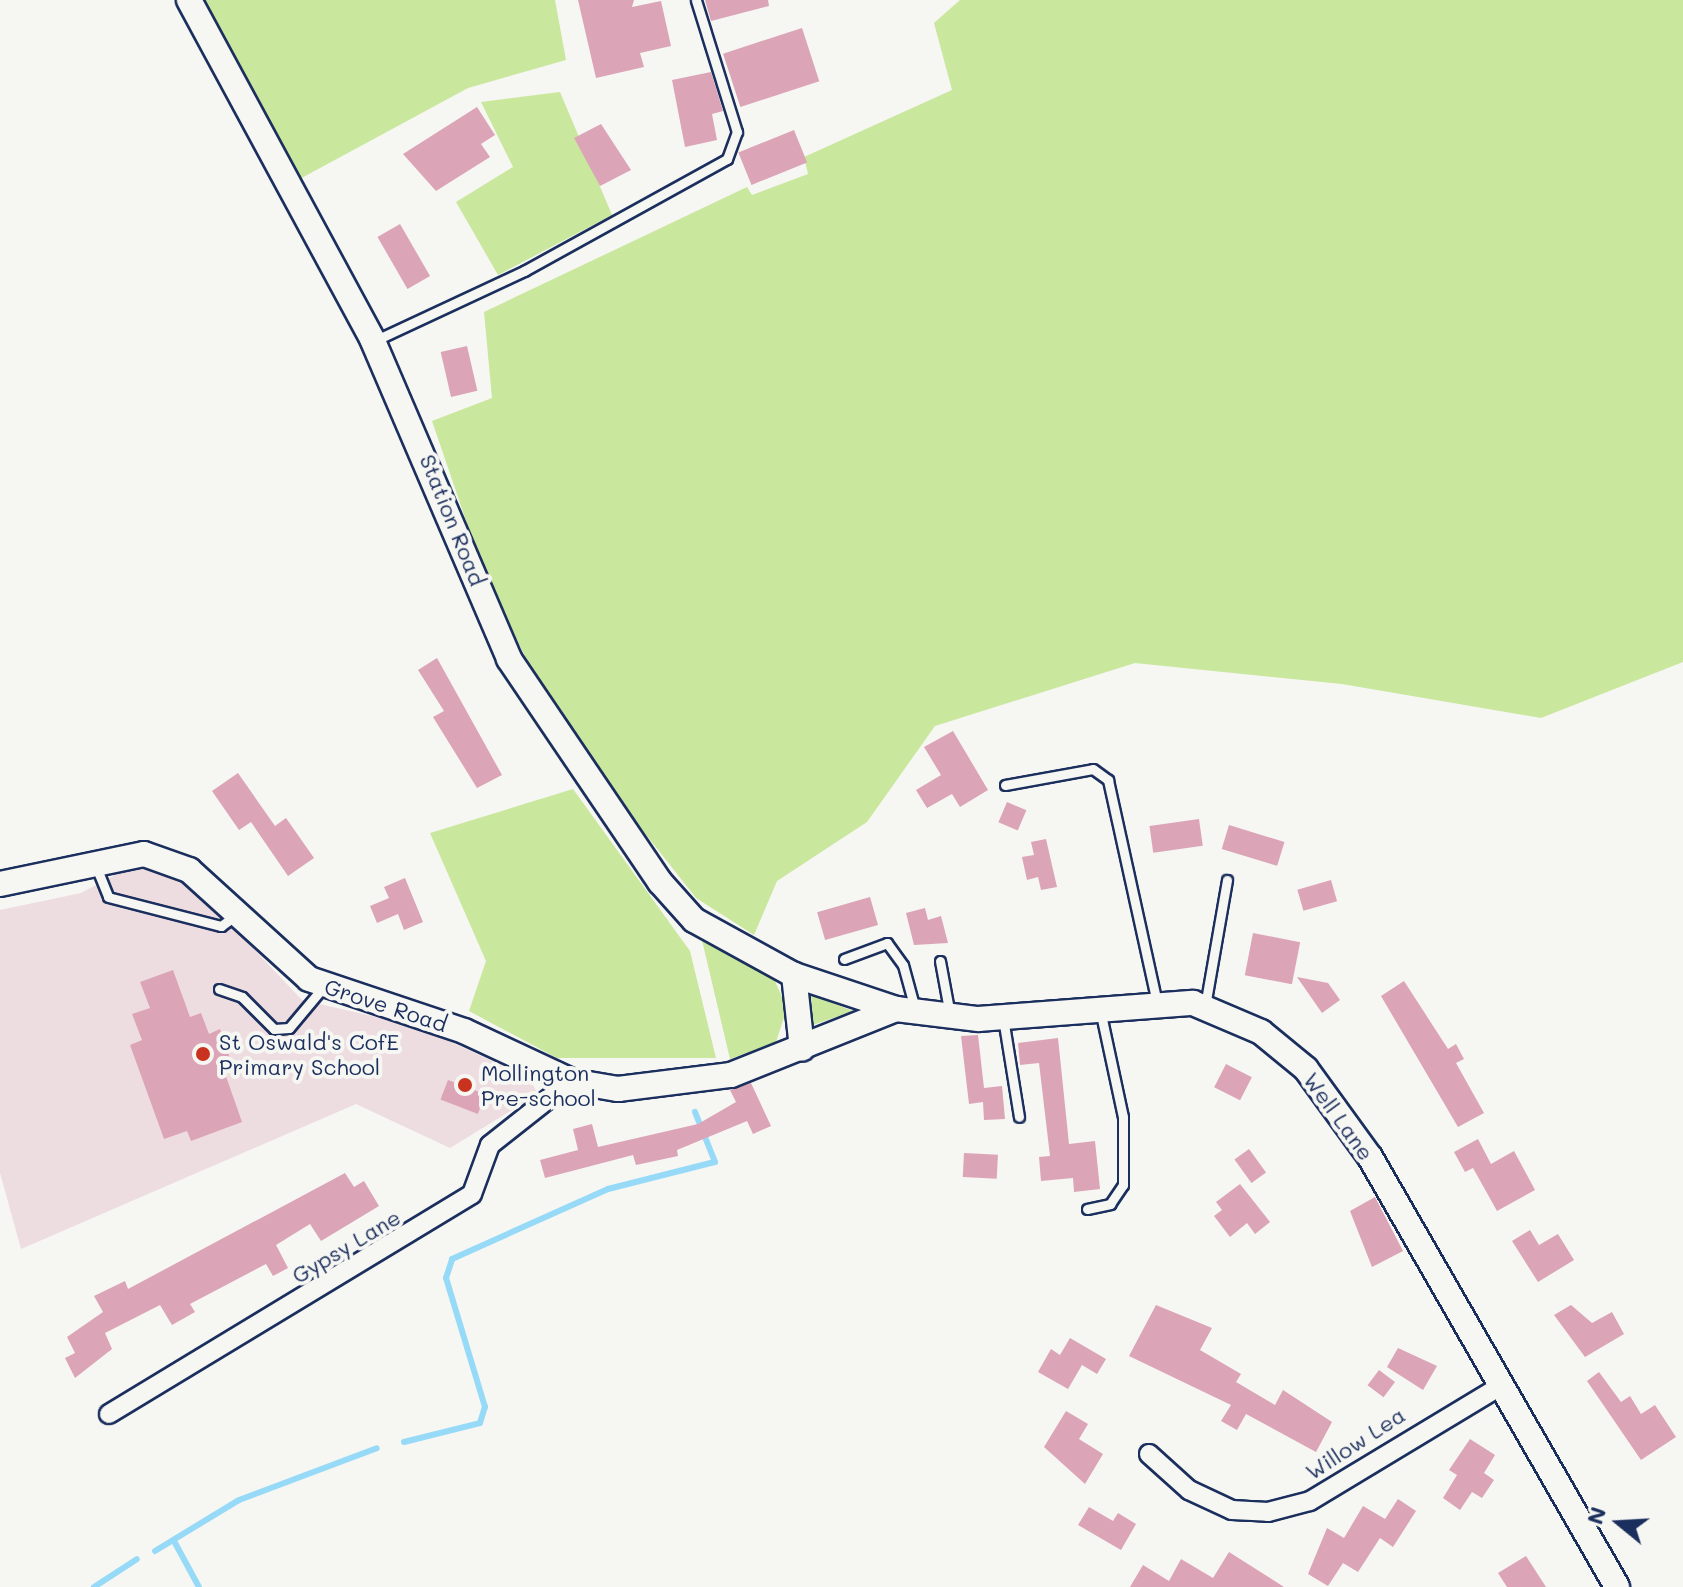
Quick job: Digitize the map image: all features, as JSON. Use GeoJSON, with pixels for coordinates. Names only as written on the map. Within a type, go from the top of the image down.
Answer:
{"type":"FeatureCollection","features":[{"type":"Feature","properties":{"kind":"street","name":"Station Road"},"geometry":{"type":"LineString","coordinates":[[189,0],[373,341],[509,659],[579,771],[694,920],[794,975]]}},
{"type":"Feature","properties":{"kind":"street","name":"Grove Road"},"geometry":{"type":"LineString","coordinates":[[0,884],[144,854],[174,864],[238,914],[309,979],[464,1031],[571,1081],[658,1088],[731,1075],[906,1011]]}},
{"type":"Feature","properties":{"kind":"street","name":"Well Lane"},"geometry":{"type":"LineString","coordinates":[[794,975],[906,1011],[950,1018],[1003,1018],[1157,1002],[1205,1006],[1261,1032],[1306,1069],[1370,1157],[1617,1587]]}},
{"type":"Feature","properties":{"kind":"street"},"geometry":{"type":"LineString","coordinates":[[794,975],[802,1049]]}},
{"type":"Feature","properties":{"kind":"street","name":"Gypsy Lane"},"geometry":{"type":"LineString","coordinates":[[109,1414],[472,1194],[490,1145],[571,1081]]}},
{"type":"Feature","properties":{"kind":"street","name":"Willow Lea"},"geometry":{"type":"LineString","coordinates":[[1149,1454],[1189,1490],[1232,1510],[1268,1512],[1310,1501],[1501,1386]]}},
{"type":"Feature","properties":{"kind":"lane"},"geometry":{"type":"LineString","coordinates":[[373,341],[552,256],[727,159],[737,132],[696,0]]}},
{"type":"Feature","properties":{"kind":"lane"},"geometry":{"type":"LineString","coordinates":[[1005,785],[1093,769],[1108,780],[1157,1002]]}},
{"type":"Feature","properties":{"kind":"lane"},"geometry":{"type":"LineString","coordinates":[[95,864],[108,897],[221,926],[238,914]]}},
{"type":"Feature","properties":{"kind":"lane"},"geometry":{"type":"LineString","coordinates":[[1205,1006],[1227,880]]}},
{"type":"Feature","properties":{"kind":"lane"},"geometry":{"type":"LineString","coordinates":[[844,959],[887,943],[903,965],[906,1011]]}},
{"type":"Feature","properties":{"kind":"lane"},"geometry":{"type":"LineString","coordinates":[[940,961],[950,1018]]}},
{"type":"Feature","properties":{"kind":"lane"},"geometry":{"type":"LineString","coordinates":[[219,989],[242,997],[274,1029],[289,1028],[325,985]]}},
{"type":"Feature","properties":{"kind":"lane"},"geometry":{"type":"LineString","coordinates":[[1087,1209],[1110,1204],[1123,1185],[1123,1117],[1100,1007]]}},
{"type":"Feature","properties":{"kind":"lane"},"geometry":{"type":"LineString","coordinates":[[1003,1018],[1019,1117]]}},
{"type":"Feature","properties":{"kind":"shaded area","name":"St Oswald's CofE Primary School"},"geometry":{"type":"Polygon","coordinates":[[[149,867],[195,887],[302,1000],[416,1026],[529,1078],[538,1094],[450,1148],[356,1104],[21,1249],[0,1173],[0,910],[81,893],[126,869],[149,867]]]}},
{"type":"Feature","properties":{"kind":"green space"},"geometry":{"type":"Polygon","coordinates":[[[203,0],[555,0],[566,60],[468,88],[296,181],[203,0]]]}},
{"type":"Feature","properties":{"kind":"green space"},"geometry":{"type":"Polygon","coordinates":[[[960,0],[1683,0],[1683,662],[1541,718],[1342,684],[1135,663],[935,726],[867,822],[777,881],[754,935],[696,898],[562,728],[487,582],[432,421],[492,398],[484,312],[747,187],[752,195],[808,174],[804,157],[952,90],[934,23],[960,0]]]}},
{"type":"Feature","properties":{"kind":"green space"},"geometry":{"type":"Polygon","coordinates":[[[560,92],[612,215],[498,275],[456,202],[513,167],[481,102],[560,92]]]}},
{"type":"Feature","properties":{"kind":"green space"},"geometry":{"type":"Polygon","coordinates":[[[573,789],[690,951],[716,1058],[557,1058],[469,1011],[486,961],[430,833],[573,789]]]}},
{"type":"Feature","properties":{"kind":"green space"},"geometry":{"type":"Polygon","coordinates":[[[701,936],[774,979],[787,1008],[776,1042],[730,1059],[701,936]]]}},
{"type":"Feature","properties":{"kind":"green space"},"geometry":{"type":"Polygon","coordinates":[[[811,995],[853,1011],[813,1025],[811,995]]]}},
{"type":"Feature","properties":{"kind":"building"},"geometry":{"type":"Polygon","coordinates":[[[578,0],[634,0],[632,7],[661,1],[671,46],[640,53],[644,67],[596,78],[578,0]]]}},
{"type":"Feature","properties":{"kind":"building"},"geometry":{"type":"Polygon","coordinates":[[[705,0],[768,0],[769,6],[711,21],[705,0]]]}},
{"type":"Feature","properties":{"kind":"building"},"geometry":{"type":"Polygon","coordinates":[[[802,28],[819,81],[740,107],[723,54],[802,28]]]}},
{"type":"Feature","properties":{"kind":"building"},"geometry":{"type":"Polygon","coordinates":[[[711,72],[723,111],[712,114],[717,140],[685,147],[672,80],[711,72]]]}},
{"type":"Feature","properties":{"kind":"building"},"geometry":{"type":"Polygon","coordinates":[[[477,107],[495,135],[481,144],[490,157],[436,191],[403,154],[477,107]]]}},
{"type":"Feature","properties":{"kind":"building"},"geometry":{"type":"Polygon","coordinates":[[[601,124],[631,170],[600,186],[574,138],[601,124]]]}},
{"type":"Feature","properties":{"kind":"building"},"geometry":{"type":"Polygon","coordinates":[[[794,130],[807,162],[751,185],[738,152],[794,130]]]}},
{"type":"Feature","properties":{"kind":"building"},"geometry":{"type":"Polygon","coordinates":[[[400,224],[430,276],[407,289],[377,237],[400,224]]]}},
{"type":"Feature","properties":{"kind":"building"},"geometry":{"type":"Polygon","coordinates":[[[467,346],[477,391],[451,397],[441,352],[467,346]]]}},
{"type":"Feature","properties":{"kind":"building"},"geometry":{"type":"Polygon","coordinates":[[[437,658],[502,775],[477,788],[433,717],[444,711],[418,670],[437,658]]]}},
{"type":"Feature","properties":{"kind":"building"},"geometry":{"type":"Polygon","coordinates":[[[953,731],[988,790],[960,807],[952,794],[927,808],[916,790],[941,775],[924,747],[953,731]]]}},
{"type":"Feature","properties":{"kind":"building"},"geometry":{"type":"Polygon","coordinates":[[[238,773],[275,826],[286,818],[314,858],[288,876],[251,822],[239,830],[212,791],[238,773]]]}},
{"type":"Feature","properties":{"kind":"building"},"geometry":{"type":"Polygon","coordinates":[[[1007,802],[1026,810],[1018,830],[998,822],[1007,802]]]}},
{"type":"Feature","properties":{"kind":"building"},"geometry":{"type":"Polygon","coordinates":[[[1199,819],[1203,846],[1153,853],[1149,826],[1199,819]]]}},
{"type":"Feature","properties":{"kind":"building"},"geometry":{"type":"Polygon","coordinates":[[[1229,825],[1284,842],[1277,866],[1222,849],[1229,825]]]}},
{"type":"Feature","properties":{"kind":"building"},"geometry":{"type":"Polygon","coordinates":[[[1046,839],[1057,887],[1041,890],[1038,877],[1027,880],[1022,857],[1034,855],[1031,842],[1046,839]]]}},
{"type":"Feature","properties":{"kind":"building"},"geometry":{"type":"Polygon","coordinates":[[[405,878],[423,922],[404,930],[398,914],[377,923],[370,906],[389,898],[384,887],[405,878]]]}},
{"type":"Feature","properties":{"kind":"building"},"geometry":{"type":"Polygon","coordinates":[[[1331,880],[1337,901],[1303,911],[1297,890],[1331,880]]]}},
{"type":"Feature","properties":{"kind":"building"},"geometry":{"type":"Polygon","coordinates":[[[870,897],[878,925],[825,940],[817,912],[870,897]]]}},
{"type":"Feature","properties":{"kind":"building"},"geometry":{"type":"Polygon","coordinates":[[[925,908],[928,920],[941,916],[948,943],[914,945],[906,913],[925,908]]]}},
{"type":"Feature","properties":{"kind":"building"},"geometry":{"type":"Polygon","coordinates":[[[1253,933],[1300,942],[1292,984],[1245,975],[1253,933]]]}},
{"type":"Feature","properties":{"kind":"building"},"geometry":{"type":"Polygon","coordinates":[[[173,970],[190,1017],[201,1013],[209,1034],[220,1029],[231,1061],[222,1065],[242,1122],[191,1141],[187,1131],[164,1139],[130,1045],[142,1040],[132,1014],[150,1008],[140,982],[173,970]]]}},
{"type":"Feature","properties":{"kind":"building"},"geometry":{"type":"Polygon","coordinates":[[[1297,977],[1328,983],[1340,1000],[1322,1013],[1297,977]]]}},
{"type":"Feature","properties":{"kind":"building"},"geometry":{"type":"Polygon","coordinates":[[[1404,981],[1448,1049],[1456,1044],[1464,1059],[1456,1063],[1484,1113],[1458,1127],[1381,996],[1404,981]]]}},
{"type":"Feature","properties":{"kind":"building"},"geometry":{"type":"Polygon","coordinates":[[[978,1035],[984,1088],[1002,1086],[1005,1119],[984,1120],[983,1102],[969,1104],[961,1036],[978,1035]]]}},
{"type":"Feature","properties":{"kind":"building"},"geometry":{"type":"Polygon","coordinates":[[[1058,1038],[1069,1144],[1095,1141],[1100,1189],[1074,1192],[1073,1178],[1041,1181],[1039,1157],[1050,1156],[1039,1063],[1020,1065],[1018,1043],[1058,1038]]]}},
{"type":"Feature","properties":{"kind":"building"},"geometry":{"type":"Polygon","coordinates":[[[1226,1064],[1252,1077],[1240,1100],[1214,1087],[1226,1064]]]}},
{"type":"Feature","properties":{"kind":"building"},"geometry":{"type":"Polygon","coordinates":[[[448,1080],[485,1094],[478,1114],[440,1100],[448,1080]]]}},
{"type":"Feature","properties":{"kind":"building"},"geometry":{"type":"Polygon","coordinates":[[[751,1083],[771,1126],[753,1134],[747,1121],[677,1150],[678,1156],[636,1165],[633,1155],[545,1178],[540,1160],[578,1150],[573,1129],[592,1124],[598,1147],[698,1124],[736,1102],[730,1090],[751,1083]]]}},
{"type":"Feature","properties":{"kind":"building"},"geometry":{"type":"Polygon","coordinates":[[[1478,1139],[1491,1164],[1514,1151],[1535,1190],[1497,1211],[1473,1168],[1465,1172],[1454,1152],[1478,1139]]]}},
{"type":"Feature","properties":{"kind":"building"},"geometry":{"type":"Polygon","coordinates":[[[1249,1149],[1266,1172],[1251,1183],[1234,1160],[1249,1149]]]}},
{"type":"Feature","properties":{"kind":"building"},"geometry":{"type":"Polygon","coordinates":[[[964,1153],[998,1155],[997,1179],[963,1177],[964,1153]]]}},
{"type":"Feature","properties":{"kind":"building"},"geometry":{"type":"Polygon","coordinates":[[[345,1173],[354,1187],[364,1181],[379,1206],[321,1241],[310,1224],[276,1245],[288,1268],[273,1276],[266,1264],[190,1304],[195,1312],[172,1325],[160,1305],[105,1333],[112,1349],[75,1378],[65,1358],[75,1353],[67,1337],[103,1312],[94,1296],[125,1281],[128,1289],[345,1173]]]}},
{"type":"Feature","properties":{"kind":"building"},"geometry":{"type":"Polygon","coordinates":[[[1240,1184],[1270,1222],[1255,1234],[1247,1223],[1230,1237],[1214,1216],[1222,1210],[1216,1202],[1240,1184]]]}},
{"type":"Feature","properties":{"kind":"building"},"geometry":{"type":"Polygon","coordinates":[[[1375,1197],[1403,1251],[1372,1267],[1350,1211],[1375,1197]]]}},
{"type":"Feature","properties":{"kind":"building"},"geometry":{"type":"Polygon","coordinates":[[[1530,1230],[1539,1245],[1558,1234],[1574,1260],[1538,1282],[1512,1241],[1530,1230]]]}},
{"type":"Feature","properties":{"kind":"building"},"geometry":{"type":"Polygon","coordinates":[[[1156,1305],[1212,1328],[1200,1350],[1241,1374],[1236,1382],[1275,1405],[1283,1390],[1332,1422],[1316,1452],[1246,1414],[1237,1430],[1221,1421],[1231,1405],[1129,1356],[1156,1305]]]}},
{"type":"Feature","properties":{"kind":"building"},"geometry":{"type":"Polygon","coordinates":[[[1571,1305],[1592,1323],[1612,1312],[1624,1334],[1585,1357],[1554,1315],[1571,1305]]]}},
{"type":"Feature","properties":{"kind":"building"},"geometry":{"type":"Polygon","coordinates":[[[1070,1338],[1106,1359],[1097,1374],[1082,1365],[1068,1389],[1038,1372],[1051,1349],[1060,1355],[1070,1338]]]}},
{"type":"Feature","properties":{"kind":"building"},"geometry":{"type":"Polygon","coordinates":[[[1398,1348],[1437,1366],[1423,1390],[1387,1367],[1398,1348]]]}},
{"type":"Feature","properties":{"kind":"building"},"geometry":{"type":"Polygon","coordinates":[[[1379,1370],[1395,1382],[1384,1397],[1368,1385],[1379,1370]]]}},
{"type":"Feature","properties":{"kind":"building"},"geometry":{"type":"Polygon","coordinates":[[[1599,1372],[1621,1402],[1630,1396],[1641,1414],[1655,1405],[1676,1437],[1641,1460],[1587,1381],[1599,1372]]]}},
{"type":"Feature","properties":{"kind":"building"},"geometry":{"type":"Polygon","coordinates":[[[1066,1411],[1088,1424],[1079,1439],[1103,1454],[1085,1484],[1044,1447],[1066,1411]]]}},
{"type":"Feature","properties":{"kind":"building"},"geometry":{"type":"Polygon","coordinates":[[[1470,1439],[1495,1455],[1484,1473],[1494,1480],[1482,1498],[1472,1492],[1460,1510],[1443,1498],[1457,1475],[1449,1470],[1470,1439]]]}},
{"type":"Feature","properties":{"kind":"building"},"geometry":{"type":"Polygon","coordinates":[[[1398,1499],[1416,1511],[1393,1547],[1380,1538],[1358,1572],[1343,1563],[1328,1586],[1308,1574],[1327,1528],[1344,1538],[1363,1506],[1385,1519],[1398,1499]]]}},
{"type":"Feature","properties":{"kind":"building"},"geometry":{"type":"Polygon","coordinates":[[[1089,1507],[1113,1521],[1118,1513],[1136,1524],[1121,1550],[1078,1525],[1089,1507]]]}},
{"type":"Feature","properties":{"kind":"building"},"geometry":{"type":"Polygon","coordinates":[[[1229,1552],[1284,1587],[1130,1587],[1143,1565],[1169,1581],[1181,1559],[1213,1578],[1229,1552]]]}},
{"type":"Feature","properties":{"kind":"building"},"geometry":{"type":"Polygon","coordinates":[[[1526,1556],[1546,1587],[1507,1587],[1498,1573],[1526,1556]]]}},
{"type":"Feature","properties":{"kind":"waterway"},"geometry":{"type":"LineString","coordinates":[[404,1442],[480,1423],[485,1407],[446,1278],[452,1259],[608,1189],[715,1162],[695,1112]]}},
{"type":"Feature","properties":{"kind":"waterway"},"geometry":{"type":"LineString","coordinates":[[155,1551],[239,1500],[377,1448]]}},
{"type":"Feature","properties":{"kind":"waterway"},"geometry":{"type":"LineString","coordinates":[[174,1541],[199,1587]]}},
{"type":"Feature","properties":{"kind":"waterway"},"geometry":{"type":"LineString","coordinates":[[94,1587],[137,1559]]}},
{"type":"Feature","properties":{"kind":"place","name":"St Oswald's CofE Primary School"},"geometry":{"type":"Point","coordinates":[203,1054]}},
{"type":"Feature","properties":{"kind":"place","name":"Mollington Pre-school"},"geometry":{"type":"Point","coordinates":[465,1085]}}]}
